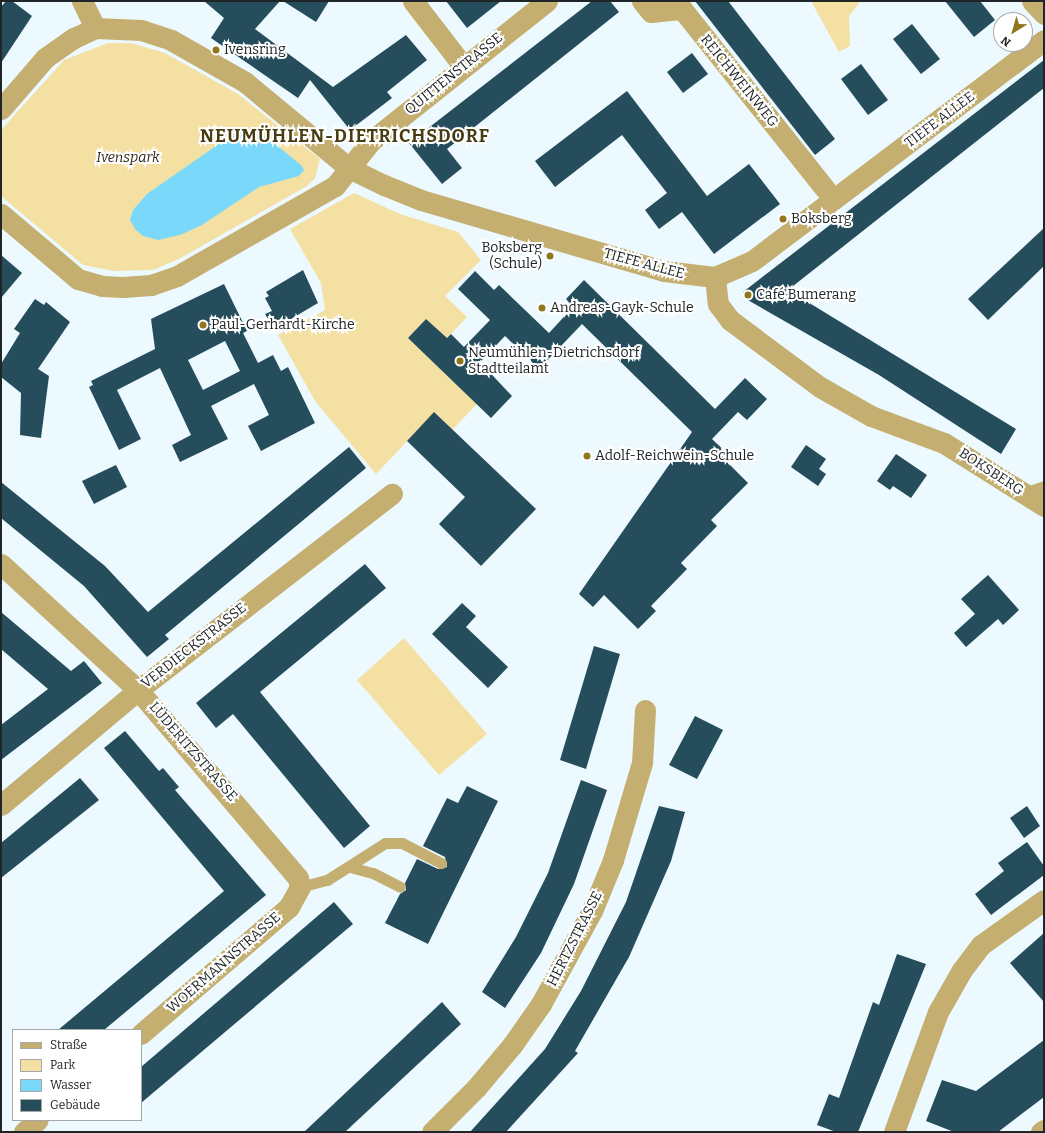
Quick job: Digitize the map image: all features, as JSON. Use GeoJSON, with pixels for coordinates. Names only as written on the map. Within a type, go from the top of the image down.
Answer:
{"type":"FeatureCollection","features":[{"type":"Feature","properties":{"kind":"street"},"geometry":{"type":"LineString","coordinates":[[82,1],[95,28]]}},
{"type":"Feature","properties":{"kind":"street"},"geometry":{"type":"LineString","coordinates":[[413,1],[463,66]]}},
{"type":"Feature","properties":{"kind":"street","name":"QUITTENSTRASSE"},"geometry":{"type":"LineString","coordinates":[[349,168],[371,141],[463,66],[547,1]]}},
{"type":"Feature","properties":{"kind":"street","name":"REICHWEINWEG"},"geometry":{"type":"LineString","coordinates":[[642,1],[651,12],[682,10],[825,189]]}},
{"type":"Feature","properties":{"kind":"street"},"geometry":{"type":"LineString","coordinates":[[1032,1],[1044,14]]}},
{"type":"Feature","properties":{"kind":"street"},"geometry":{"type":"LineString","coordinates":[[1,109],[45,58],[95,28],[141,30],[200,55],[245,82],[349,168],[335,186],[177,276],[150,285],[102,286],[78,279],[1,214]]}},
{"type":"Feature","properties":{"kind":"street","name":"TIEFE ALLEE"},"geometry":{"type":"LineString","coordinates":[[349,168],[421,200],[664,271],[715,277],[752,261],[1044,40]]}},
{"type":"Feature","properties":{"kind":"street","name":"BOKSBERG"},"geometry":{"type":"LineString","coordinates":[[715,277],[718,304],[730,320],[820,387],[870,416],[944,443],[1044,506]]}},
{"type":"Feature","properties":{"kind":"street","name":"VERDIECKSTRASSE"},"geometry":{"type":"LineString","coordinates":[[1,805],[138,690],[392,494]]}},
{"type":"Feature","properties":{"kind":"street","name":"LÜDERITZSTRASSE"},"geometry":{"type":"LineString","coordinates":[[1,564],[138,690],[293,871],[300,887]]}},
{"type":"Feature","properties":{"kind":"street","name":"HERTZSTRASSE"},"geometry":{"type":"LineString","coordinates":[[432,1132],[476,1088],[513,1044],[541,1004],[592,911],[613,860],[642,763],[645,710]]}},
{"type":"Feature","properties":{"kind":"street","name":"WOERMANNSTRASSE"},"geometry":{"type":"LineString","coordinates":[[142,1033],[289,907],[300,887]]}},
{"type":"Feature","properties":{"kind":"street"},"geometry":{"type":"LineString","coordinates":[[894,1132],[938,1012],[962,970],[981,945],[1044,900]]}},
{"type":"Feature","properties":{"kind":"street"},"geometry":{"type":"LineString","coordinates":[[24,1132],[37,1121]]}},
{"type":"Feature","properties":{"kind":"lane"},"geometry":{"type":"LineString","coordinates":[[1024,493],[1044,486]]}},
{"type":"Feature","properties":{"kind":"lane"},"geometry":{"type":"LineString","coordinates":[[300,887],[327,880],[350,867],[385,843],[402,843],[441,863]]}},
{"type":"Feature","properties":{"kind":"lane"},"geometry":{"type":"LineString","coordinates":[[350,867],[373,873],[400,887]]}},
{"type":"Feature","properties":{"kind":"green space"},"geometry":{"type":"Polygon","coordinates":[[[811,1],[861,1],[849,16],[850,46],[839,52],[811,1]]]}},
{"type":"Feature","properties":{"kind":"green space","name":"Ivenspark"},"geometry":{"type":"Polygon","coordinates":[[[108,43],[131,43],[165,53],[238,94],[320,159],[315,178],[307,186],[179,259],[153,270],[114,271],[83,265],[1,196],[1,130],[64,60],[108,43]]]}},
{"type":"Feature","properties":{"kind":"green space"},"geometry":{"type":"Polygon","coordinates":[[[354,193],[400,214],[458,232],[481,260],[445,296],[467,317],[447,338],[426,319],[408,338],[477,404],[452,430],[434,413],[376,474],[315,401],[278,335],[325,310],[321,283],[290,229],[354,193]]]}},
{"type":"Feature","properties":{"kind":"green space"},"geometry":{"type":"Polygon","coordinates":[[[404,638],[487,734],[439,775],[357,680],[404,638]]]}},
{"type":"Feature","properties":{"kind":"water"},"geometry":{"type":"Polygon","coordinates":[[[252,131],[269,139],[301,165],[304,170],[299,176],[259,187],[202,225],[180,235],[158,240],[143,236],[135,229],[130,220],[133,210],[147,194],[236,132],[252,131]]]}},
{"type":"Feature","properties":{"kind":"building"},"geometry":{"type":"Polygon","coordinates":[[[6,1],[12,1],[32,16],[1,63],[1,7],[6,1]]]}},
{"type":"Feature","properties":{"kind":"building"},"geometry":{"type":"Polygon","coordinates":[[[204,1],[280,1],[255,29],[333,87],[406,35],[427,60],[387,92],[392,98],[350,130],[310,80],[298,98],[211,38],[224,18],[204,1]]]}},
{"type":"Feature","properties":{"kind":"building"},"geometry":{"type":"Polygon","coordinates":[[[283,1],[329,1],[316,22],[283,1]]]}},
{"type":"Feature","properties":{"kind":"building"},"geometry":{"type":"Polygon","coordinates":[[[446,1],[501,1],[467,28],[446,1]]]}},
{"type":"Feature","properties":{"kind":"building"},"geometry":{"type":"Polygon","coordinates":[[[592,1],[610,1],[619,12],[447,149],[462,168],[442,184],[409,143],[592,1]]]}},
{"type":"Feature","properties":{"kind":"building"},"geometry":{"type":"Polygon","coordinates":[[[695,1],[728,1],[835,139],[815,155],[695,1]]]}},
{"type":"Feature","properties":{"kind":"building"},"geometry":{"type":"Polygon","coordinates":[[[945,1],[980,1],[993,17],[993,22],[974,37],[945,1]]]}},
{"type":"Feature","properties":{"kind":"building"},"geometry":{"type":"Polygon","coordinates":[[[912,24],[940,59],[921,74],[893,39],[912,24]]]}},
{"type":"Feature","properties":{"kind":"building"},"geometry":{"type":"Polygon","coordinates":[[[692,53],[708,74],[683,93],[667,72],[692,53]]]}},
{"type":"Feature","properties":{"kind":"building"},"geometry":{"type":"Polygon","coordinates":[[[1044,60],[1044,88],[788,290],[1016,429],[1001,454],[879,375],[746,299],[743,292],[1044,60]]]}},
{"type":"Feature","properties":{"kind":"building"},"geometry":{"type":"Polygon","coordinates":[[[861,64],[888,100],[868,115],[841,79],[861,64]]]}},
{"type":"Feature","properties":{"kind":"building"},"geometry":{"type":"Polygon","coordinates":[[[627,91],[707,196],[749,164],[780,204],[714,254],[682,212],[659,229],[645,210],[667,193],[622,135],[555,187],[535,161],[627,91]]]}},
{"type":"Feature","properties":{"kind":"building"},"geometry":{"type":"Polygon","coordinates":[[[1044,228],[1044,266],[988,320],[968,299],[1044,228]]]}},
{"type":"Feature","properties":{"kind":"building"},"geometry":{"type":"Polygon","coordinates":[[[1,255],[22,273],[1,298],[1,255]]]}},
{"type":"Feature","properties":{"kind":"building"},"geometry":{"type":"Polygon","coordinates":[[[303,270],[318,303],[274,329],[265,314],[272,311],[265,298],[269,296],[266,292],[303,270]]]}},
{"type":"Feature","properties":{"kind":"building"},"geometry":{"type":"Polygon","coordinates":[[[475,271],[494,290],[499,285],[549,333],[573,307],[566,299],[584,280],[715,409],[745,378],[767,399],[747,420],[738,412],[712,439],[730,456],[726,461],[748,483],[711,520],[717,526],[681,563],[687,569],[651,606],[656,611],[638,629],[604,595],[593,607],[579,594],[692,432],[582,324],[539,369],[505,336],[480,362],[512,396],[491,418],[408,338],[426,319],[447,338],[451,334],[464,347],[490,320],[458,289],[475,271]]]}},
{"type":"Feature","properties":{"kind":"building"},"geometry":{"type":"Polygon","coordinates":[[[224,284],[247,331],[243,333],[258,363],[273,355],[281,371],[288,367],[315,423],[261,451],[248,426],[269,415],[254,384],[211,406],[228,439],[180,462],[172,445],[191,435],[160,368],[117,390],[141,439],[119,450],[89,387],[93,385],[91,381],[155,349],[151,319],[224,284]],[[225,341],[188,360],[203,390],[240,371],[225,341]]]}},
{"type":"Feature","properties":{"kind":"building"},"geometry":{"type":"Polygon","coordinates":[[[35,299],[44,305],[46,302],[70,322],[38,369],[49,376],[41,438],[20,435],[21,393],[1,377],[1,364],[20,333],[14,329],[35,299]]]}},
{"type":"Feature","properties":{"kind":"building"},"geometry":{"type":"Polygon","coordinates":[[[434,412],[536,509],[481,566],[439,524],[465,497],[407,441],[434,412]]]}},
{"type":"Feature","properties":{"kind":"building"},"geometry":{"type":"Polygon","coordinates":[[[806,445],[826,459],[819,469],[826,474],[818,486],[791,467],[806,445]]]}},
{"type":"Feature","properties":{"kind":"building"},"geometry":{"type":"Polygon","coordinates":[[[349,447],[366,468],[165,635],[169,639],[147,657],[84,586],[1,518],[1,482],[105,566],[148,612],[349,447]]]}},
{"type":"Feature","properties":{"kind":"building"},"geometry":{"type":"Polygon","coordinates":[[[896,454],[927,475],[911,498],[893,486],[890,490],[877,481],[896,454]]]}},
{"type":"Feature","properties":{"kind":"building"},"geometry":{"type":"Polygon","coordinates":[[[116,465],[127,487],[94,504],[82,481],[116,465]]]}},
{"type":"Feature","properties":{"kind":"building"},"geometry":{"type":"Polygon","coordinates":[[[365,564],[386,588],[260,692],[370,826],[344,848],[233,714],[216,728],[196,703],[365,564]]]}},
{"type":"Feature","properties":{"kind":"building"},"geometry":{"type":"Polygon","coordinates":[[[988,575],[1019,610],[1003,625],[998,619],[966,647],[954,633],[975,614],[961,599],[988,575]]]}},
{"type":"Feature","properties":{"kind":"building"},"geometry":{"type":"Polygon","coordinates":[[[462,603],[476,616],[466,627],[508,667],[488,688],[432,634],[462,603]]]}},
{"type":"Feature","properties":{"kind":"building"},"geometry":{"type":"Polygon","coordinates":[[[1,612],[71,671],[84,661],[102,683],[1,760],[1,725],[48,689],[1,649],[1,612]]]}},
{"type":"Feature","properties":{"kind":"building"},"geometry":{"type":"Polygon","coordinates":[[[594,646],[620,654],[586,769],[560,760],[594,646]]]}},
{"type":"Feature","properties":{"kind":"building"},"geometry":{"type":"Polygon","coordinates":[[[695,716],[723,730],[697,779],[669,765],[695,716]]]}},
{"type":"Feature","properties":{"kind":"building"},"geometry":{"type":"Polygon","coordinates":[[[125,731],[159,771],[163,768],[179,787],[175,790],[266,895],[105,1029],[59,1029],[224,891],[104,748],[125,731]]]}},
{"type":"Feature","properties":{"kind":"building"},"geometry":{"type":"Polygon","coordinates":[[[80,778],[99,800],[1,878],[1,843],[80,778]]]}},
{"type":"Feature","properties":{"kind":"building"},"geometry":{"type":"Polygon","coordinates":[[[581,780],[607,790],[574,884],[541,953],[505,1008],[482,992],[516,937],[548,873],[581,780]]]}},
{"type":"Feature","properties":{"kind":"building"},"geometry":{"type":"Polygon","coordinates":[[[467,786],[498,801],[428,944],[385,923],[400,894],[406,890],[405,883],[417,859],[438,869],[447,867],[445,857],[423,846],[447,798],[458,803],[467,786]]]}},
{"type":"Feature","properties":{"kind":"building"},"geometry":{"type":"Polygon","coordinates":[[[659,806],[685,812],[671,861],[629,957],[575,1051],[578,1053],[506,1132],[470,1132],[545,1049],[581,991],[626,902],[659,806]]]}},
{"type":"Feature","properties":{"kind":"building"},"geometry":{"type":"Polygon","coordinates":[[[1027,806],[1040,826],[1024,838],[1010,818],[1027,806]]]}},
{"type":"Feature","properties":{"kind":"building"},"geometry":{"type":"Polygon","coordinates":[[[1027,842],[1044,866],[1044,875],[991,915],[975,894],[1004,871],[998,863],[1027,842]]]}},
{"type":"Feature","properties":{"kind":"building"},"geometry":{"type":"Polygon","coordinates":[[[334,902],[353,924],[142,1102],[142,1066],[334,902]]]}},
{"type":"Feature","properties":{"kind":"building"},"geometry":{"type":"Polygon","coordinates":[[[1044,933],[1044,1002],[1010,963],[1044,933]]]}},
{"type":"Feature","properties":{"kind":"building"},"geometry":{"type":"Polygon","coordinates":[[[897,954],[926,964],[858,1132],[836,1132],[817,1125],[829,1094],[839,1098],[873,1002],[879,1005],[897,954]]]}},
{"type":"Feature","properties":{"kind":"building"},"geometry":{"type":"Polygon","coordinates":[[[442,1002],[461,1024],[345,1132],[304,1132],[442,1002]]]}},
{"type":"Feature","properties":{"kind":"building"},"geometry":{"type":"Polygon","coordinates":[[[1044,1040],[1044,1097],[998,1132],[954,1132],[926,1121],[942,1080],[976,1091],[1044,1040]]]}},
{"type":"Feature","properties":{"kind":"place","name":"Ivensring"},"geometry":{"type":"Point","coordinates":[216,50]}},
{"type":"Feature","properties":{"kind":"place","name":"Boksberg"},"geometry":{"type":"Point","coordinates":[783,219]}},
{"type":"Feature","properties":{"kind":"place","name":"Boksberg (Schule)"},"geometry":{"type":"Point","coordinates":[550,256]}},
{"type":"Feature","properties":{"kind":"place","name":"Café Bumerang"},"geometry":{"type":"Point","coordinates":[748,295]}},
{"type":"Feature","properties":{"kind":"place","name":"Andreas-Gayk-Schule"},"geometry":{"type":"Point","coordinates":[542,308]}},
{"type":"Feature","properties":{"kind":"place","name":"Paul-Gerhardt-Kirche"},"geometry":{"type":"Point","coordinates":[203,325]}},
{"type":"Feature","properties":{"kind":"place","name":"Neumühlen-Dietrichsdorf Stadtteilamt"},"geometry":{"type":"Point","coordinates":[460,361]}},
{"type":"Feature","properties":{"kind":"place","name":"Adolf-Reichwein-Schule"},"geometry":{"type":"Point","coordinates":[587,456]}},
{"type":"Feature","properties":{"kind":"district","name":"NEUMÜHLEN-DIETRICHSDORF"},"geometry":{"type":"Point","coordinates":[345,136]}}]}
